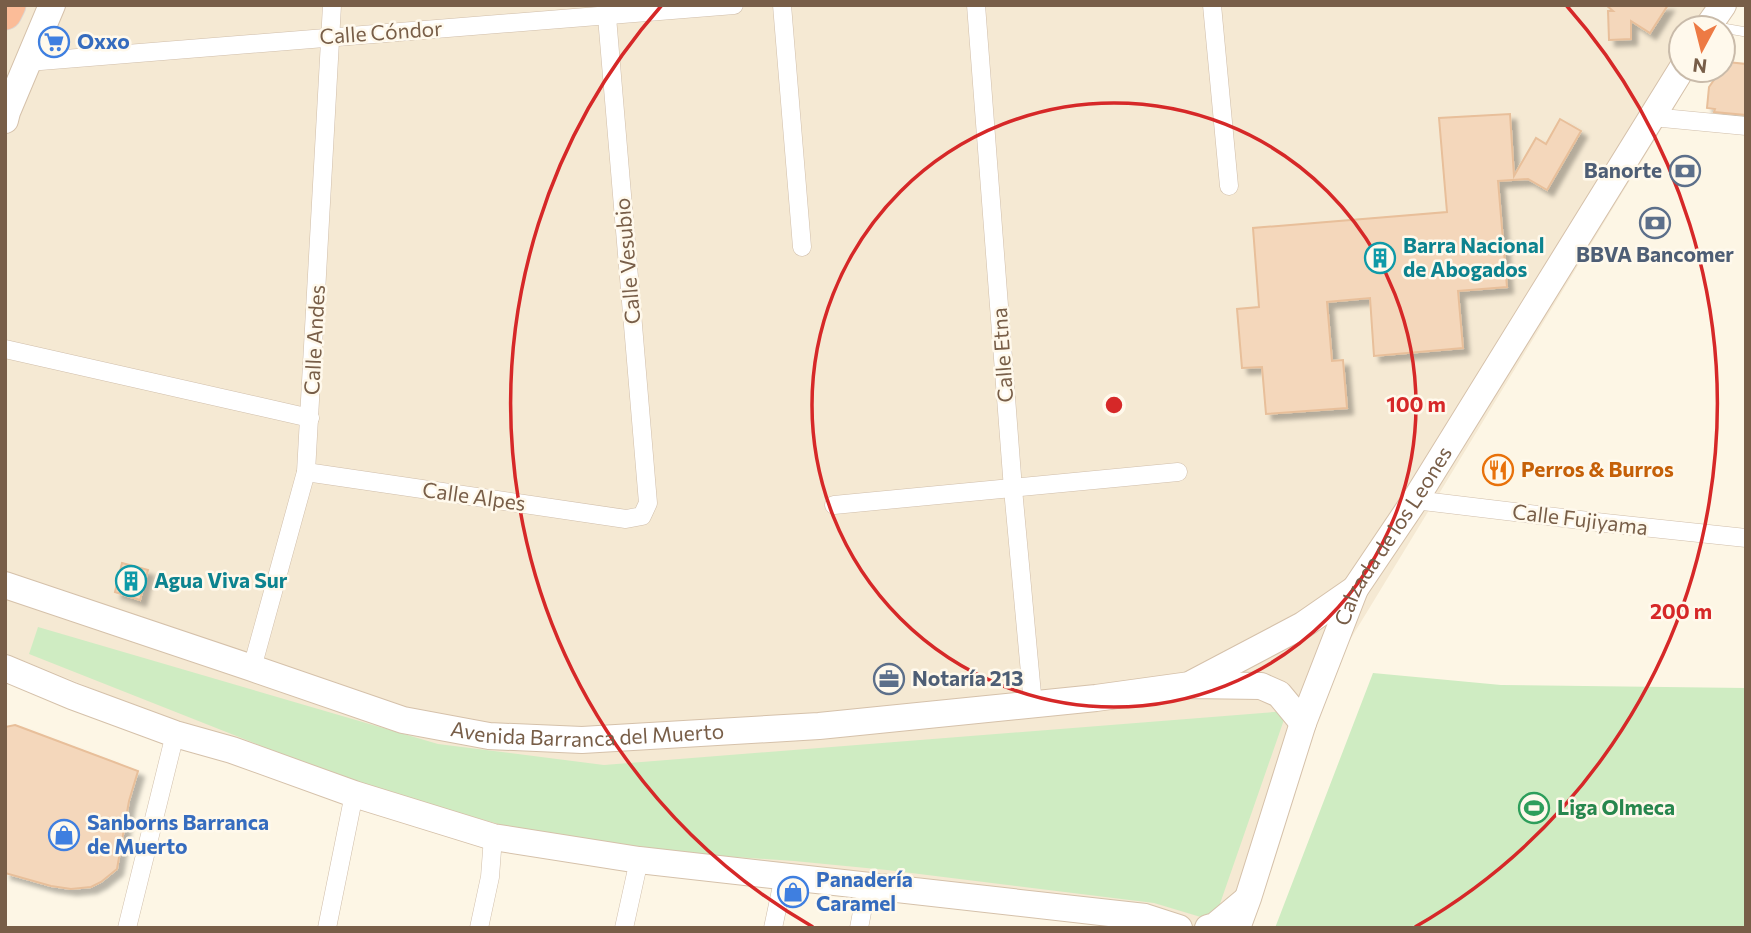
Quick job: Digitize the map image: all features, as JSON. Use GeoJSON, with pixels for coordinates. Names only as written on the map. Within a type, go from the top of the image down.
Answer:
{"type":"FeatureCollection","features":[{"type":"Feature","properties":{"kind":"highway"},"geometry":{"type":"LineString","coordinates":[[5,13],[9,5]]}},
{"type":"Feature","properties":{"kind":"main road"},"geometry":{"type":"LineString","coordinates":[[6,116],[52,5]]}},
{"type":"Feature","properties":{"kind":"main road","name":"Calzada de los Leones"},"geometry":{"type":"LineString","coordinates":[[1237,928],[1303,723],[1355,589],[1415,500],[1672,84]]}},
{"type":"Feature","properties":{"kind":"main road","name":"Avenida Barranca del Muerto"},"geometry":{"type":"LineString","coordinates":[[5,585],[403,720],[489,736],[582,740],[819,726],[1096,698],[1190,684],[1261,687],[1279,694],[1303,723]]}},
{"type":"Feature","properties":{"kind":"main road","name":"Avenida Barranca del Muerto"},"geometry":{"type":"LineString","coordinates":[[1190,684],[1303,625],[1355,589]]}},
{"type":"Feature","properties":{"kind":"main road"},"geometry":{"type":"LineString","coordinates":[[5,668],[175,734],[232,750],[354,794],[493,837],[639,860],[1145,917],[1179,928]]}},
{"type":"Feature","properties":{"kind":"main road"},"geometry":{"type":"LineString","coordinates":[[1208,928],[1215,926],[1248,898]]}},
{"type":"Feature","properties":{"kind":"street","name":"Calle Andes"},"geometry":{"type":"LineString","coordinates":[[252,668],[306,472],[332,5]]}},
{"type":"Feature","properties":{"kind":"street","name":"Calle Cóndor"},"geometry":{"type":"LineString","coordinates":[[28,62],[607,11],[734,5]]}},
{"type":"Feature","properties":{"kind":"street"},"geometry":{"type":"LineString","coordinates":[[782,5],[802,247]]}},
{"type":"Feature","properties":{"kind":"street","name":"Calle Etna"},"geometry":{"type":"LineString","coordinates":[[976,5],[1013,489],[1033,705]]}},
{"type":"Feature","properties":{"kind":"street"},"geometry":{"type":"LineString","coordinates":[[1212,5],[1228,186]]}},
{"type":"Feature","properties":{"kind":"street","name":"Calle Vesubio"},"geometry":{"type":"LineString","coordinates":[[607,11],[648,503],[642,516]]}},
{"type":"Feature","properties":{"kind":"street"},"geometry":{"type":"LineString","coordinates":[[1652,117],[1746,126]]}},
{"type":"Feature","properties":{"kind":"street"},"geometry":{"type":"LineString","coordinates":[[5,349],[310,418]]}},
{"type":"Feature","properties":{"kind":"street","name":"Calle Alpes"},"geometry":{"type":"LineString","coordinates":[[306,472],[626,519],[642,516]]}},
{"type":"Feature","properties":{"kind":"street"},"geometry":{"type":"LineString","coordinates":[[834,505],[1178,472]]}},
{"type":"Feature","properties":{"kind":"street","name":"Calle Fujiyama"},"geometry":{"type":"LineString","coordinates":[[1415,500],[1746,538]]}},
{"type":"Feature","properties":{"kind":"street"},"geometry":{"type":"LineString","coordinates":[[127,928],[175,734]]}},
{"type":"Feature","properties":{"kind":"street"},"geometry":{"type":"LineString","coordinates":[[327,928],[354,794]]}},
{"type":"Feature","properties":{"kind":"street"},"geometry":{"type":"LineString","coordinates":[[479,928],[490,877],[493,837]]}},
{"type":"Feature","properties":{"kind":"street"},"geometry":{"type":"LineString","coordinates":[[624,928],[639,860]]}},
{"type":"Feature","properties":{"kind":"street"},"geometry":{"type":"LineString","coordinates":[[773,928],[784,876]]}},
{"type":"Feature","properties":{"kind":"street"},"geometry":{"type":"LineString","coordinates":[[859,928],[867,886]]}},
{"type":"Feature","properties":{"kind":"shaded area"},"geometry":{"type":"Polygon","coordinates":[[[5,5],[1737,5],[1732,14],[1667,14],[1667,84],[1688,84],[1328,676],[1236,928],[1123,928],[493,837],[321,782],[5,653],[5,5]]]}},
{"type":"Feature","properties":{"kind":"green space"},"geometry":{"type":"Polygon","coordinates":[[[38,627],[438,744],[604,765],[1287,711],[1214,921],[1154,903],[887,870],[646,851],[527,832],[360,785],[29,654],[38,627]]]}},
{"type":"Feature","properties":{"kind":"green space","name":"Liga Olmeca"},"geometry":{"type":"Polygon","coordinates":[[[1373,673],[1501,685],[1746,688],[1746,928],[1275,928],[1373,673]]]}},
{"type":"Feature","properties":{"kind":"building"},"geometry":{"type":"Polygon","coordinates":[[[1606,5],[1668,5],[1650,33],[1631,21],[1631,39],[1609,40],[1608,11],[1613,11],[1606,5]]]}},
{"type":"Feature","properties":{"kind":"building"},"geometry":{"type":"Polygon","coordinates":[[[1737,63],[1746,64],[1746,115],[1714,112],[1715,109],[1707,108],[1711,84],[1737,84],[1737,63]]]}},
{"type":"Feature","properties":{"kind":"building"},"geometry":{"type":"Polygon","coordinates":[[[1510,114],[1514,176],[1536,138],[1546,144],[1560,119],[1581,131],[1547,190],[1528,179],[1498,181],[1507,287],[1458,291],[1463,348],[1374,356],[1370,298],[1327,302],[1332,361],[1343,360],[1347,408],[1266,414],[1262,367],[1242,368],[1237,309],[1259,307],[1253,228],[1447,212],[1439,118],[1510,114]]]}},
{"type":"Feature","properties":{"kind":"building","name":"Agua Viva Sur"},"geometry":{"type":"Polygon","coordinates":[[[122,563],[148,570],[140,600],[115,592],[122,563]]]}},
{"type":"Feature","properties":{"kind":"building","name":"Sanborns Barranca de Muerto"},"geometry":{"type":"Polygon","coordinates":[[[15,725],[138,771],[129,801],[117,869],[101,882],[91,887],[71,889],[5,873],[5,727],[15,725]]]}},
{"type":"Feature","properties":{"kind":"place","name":"Oxxo"},"geometry":{"type":"Point","coordinates":[54,42]}},
{"type":"Feature","properties":{"kind":"place","name":"Banorte"},"geometry":{"type":"Point","coordinates":[1685,171]}},
{"type":"Feature","properties":{"kind":"place","name":"BBVA Bancomer"},"geometry":{"type":"Point","coordinates":[1655,223]}},
{"type":"Feature","properties":{"kind":"place","name":"Barra Nacional de Abogados"},"geometry":{"type":"Point","coordinates":[1380,258]}},
{"type":"Feature","properties":{"kind":"place","name":"Perros & Burros"},"geometry":{"type":"Point","coordinates":[1498,470]}},
{"type":"Feature","properties":{"kind":"place","name":"Agua Viva Sur"},"geometry":{"type":"Point","coordinates":[131,581]}},
{"type":"Feature","properties":{"kind":"place","name":"Notaría 213"},"geometry":{"type":"Point","coordinates":[889,679]}},
{"type":"Feature","properties":{"kind":"place","name":"Liga Olmeca"},"geometry":{"type":"Point","coordinates":[1534,808]}},
{"type":"Feature","properties":{"kind":"place","name":"Sanborns Barranca de Muerto"},"geometry":{"type":"Point","coordinates":[64,835]}},
{"type":"Feature","properties":{"kind":"place","name":"Panadería Caramel"},"geometry":{"type":"Point","coordinates":[793,892]}}]}
